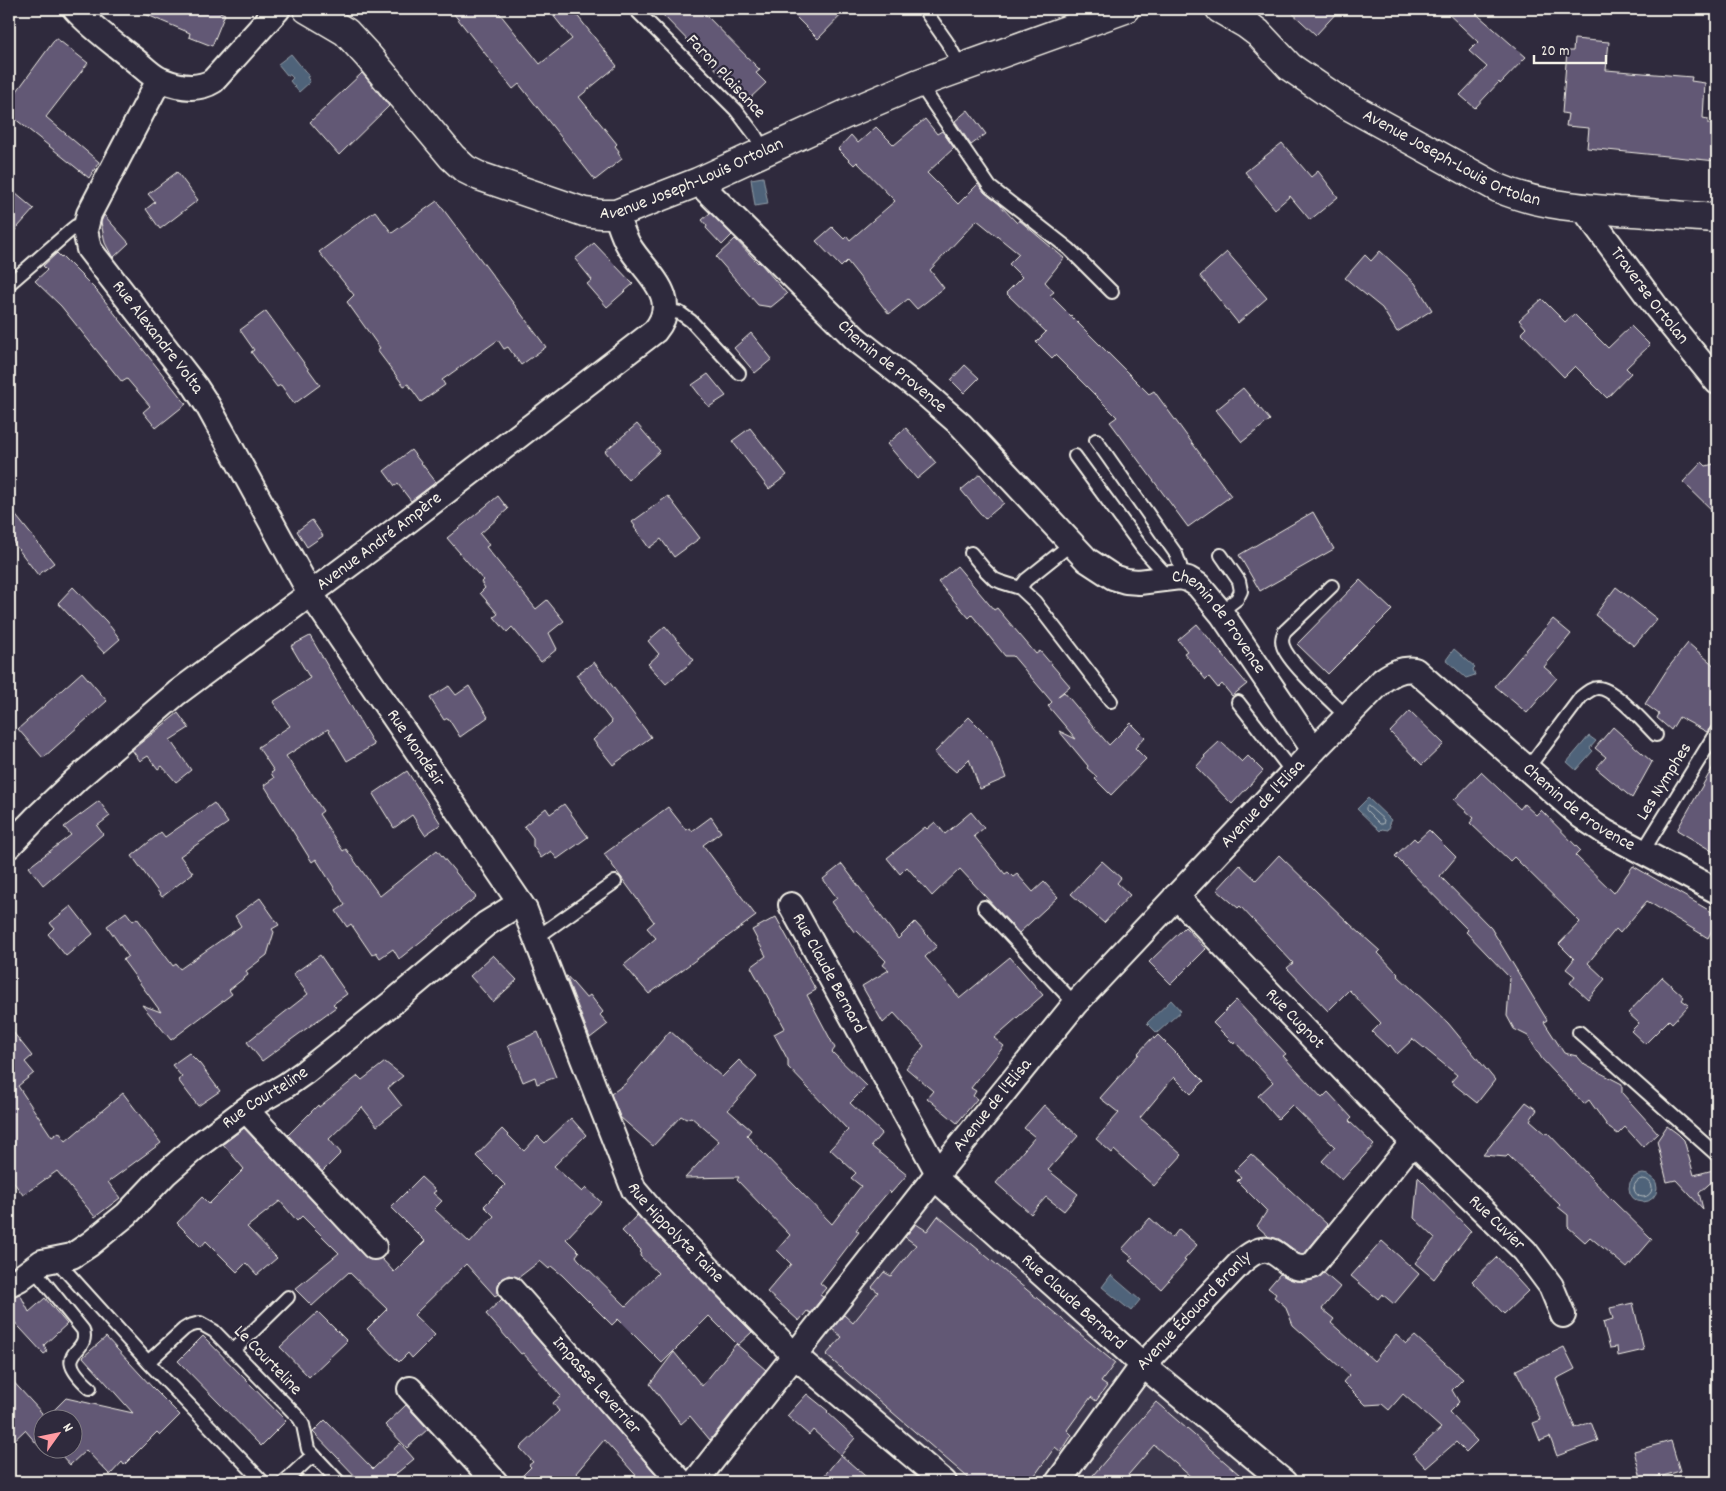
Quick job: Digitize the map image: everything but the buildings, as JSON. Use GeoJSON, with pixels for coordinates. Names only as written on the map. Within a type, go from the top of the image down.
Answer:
{"type":"FeatureCollection","features":[{"type":"Feature","properties":{"kind":"street"},"geometry":{"type":"LineString","coordinates":[[75,9],[87,22],[159,80],[187,87],[207,84],[218,76],[278,9]]}},
{"type":"Feature","properties":{"kind":"street","name":"Avenue Joseph-Louis Ortolan"},"geometry":{"type":"LineString","coordinates":[[308,9],[346,32],[452,157],[465,169],[478,176],[584,212],[602,214],[616,214],[698,182],[919,83],[1125,9]]}},
{"type":"Feature","properties":{"kind":"street","name":"Avenue Joseph-Louis Ortolan"},"geometry":{"type":"LineString","coordinates":[[1220,9],[1239,18],[1258,33],[1282,60],[1298,73],[1348,106],[1498,188],[1532,201],[1562,206],[1717,218]]}},
{"type":"Feature","properties":{"kind":"street","name":"Rue Alexandre Volta"},"geometry":{"type":"LineString","coordinates":[[159,80],[89,214],[86,224],[86,242],[92,255],[195,386],[208,406],[310,593]]}},
{"type":"Feature","properties":{"kind":"street","name":"Chemin de Provence"},"geometry":{"type":"LineString","coordinates":[[698,182],[856,339],[961,425],[1087,560],[1112,577],[1139,582],[1174,577],[1188,578],[1198,585],[1220,612],[1314,750],[1389,675],[1403,670],[1415,670],[1588,820],[1717,891]]}},
{"type":"Feature","properties":{"kind":"street","name":"Traverse Ortolan"},"geometry":{"type":"LineString","coordinates":[[1583,208],[1657,308],[1717,382]]}},
{"type":"Feature","properties":{"kind":"street"},"geometry":{"type":"LineString","coordinates":[[616,214],[630,247],[661,290],[665,310]]}},
{"type":"Feature","properties":{"kind":"street","name":"Avenue André Ampère"},"geometry":{"type":"LineString","coordinates":[[10,840],[177,693],[404,524],[648,337],[660,324],[665,310]]}},
{"type":"Feature","properties":{"kind":"street","name":"Rue Mondésir"},"geometry":{"type":"LineString","coordinates":[[310,593],[520,903]]}},
{"type":"Feature","properties":{"kind":"street","name":"Avenue de l'Elisa"},"geometry":{"type":"LineString","coordinates":[[696,1482],[937,1175],[1075,1004],[1314,750]]}},
{"type":"Feature","properties":{"kind":"street","name":"Rue Cugnot"},"geometry":{"type":"LineString","coordinates":[[1176,896],[1413,1142]]}},
{"type":"Feature","properties":{"kind":"street","name":"Rue Hippolyte Taine"},"geometry":{"type":"LineString","coordinates":[[520,903],[536,938],[634,1190],[650,1209],[795,1356],[944,1482]]}},
{"type":"Feature","properties":{"kind":"street","name":"Rue Courteline"},"geometry":{"type":"LineString","coordinates":[[9,1284],[42,1262],[72,1256],[90,1244],[127,1214],[174,1166],[246,1110],[305,1072],[392,1004],[486,924],[520,903]]}},
{"type":"Feature","properties":{"kind":"street","name":"Rue Claude Bernard"},"geometry":{"type":"LineString","coordinates":[[791,905],[937,1175],[1143,1365],[1284,1482]]}},
{"type":"Feature","properties":{"kind":"street"},"geometry":{"type":"LineString","coordinates":[[246,1110],[374,1247]]}},
{"type":"Feature","properties":{"kind":"street","name":"Rue Cuvier"},"geometry":{"type":"LineString","coordinates":[[1413,1142],[1532,1259],[1551,1286],[1563,1315]]}},
{"type":"Feature","properties":{"kind":"street","name":"Avenue Édouard Branly"},"geometry":{"type":"LineString","coordinates":[[1058,1482],[1143,1365],[1196,1308],[1250,1255],[1261,1250],[1271,1250],[1293,1267],[1302,1269],[1312,1266],[1413,1142]]}},
{"type":"Feature","properties":{"kind":"street","name":"Impasse Leverrier"},"geometry":{"type":"LineString","coordinates":[[511,1289],[681,1482]]}},
{"type":"Feature","properties":{"kind":"street"},"geometry":{"type":"LineString","coordinates":[[410,1389],[495,1482]]}},
{"type":"Feature","properties":{"kind":"lane","name":"Faron Plaisance"},"geometry":{"type":"LineString","coordinates":[[635,9],[736,110],[755,135],[764,151]]}},
{"type":"Feature","properties":{"kind":"lane"},"geometry":{"type":"LineString","coordinates":[[924,9],[961,68]]}},
{"type":"Feature","properties":{"kind":"lane"},"geometry":{"type":"LineString","coordinates":[[919,83],[990,187],[1068,249],[1112,292]]}},
{"type":"Feature","properties":{"kind":"lane"},"geometry":{"type":"LineString","coordinates":[[9,284],[76,226],[86,224]]}},
{"type":"Feature","properties":{"kind":"lane"},"geometry":{"type":"LineString","coordinates":[[665,310],[680,313],[691,321],[739,374]]}},
{"type":"Feature","properties":{"kind":"lane"},"geometry":{"type":"LineString","coordinates":[[1075,456],[1143,549],[1174,577],[1180,565],[1176,554],[1096,440]]}},
{"type":"Feature","properties":{"kind":"lane"},"geometry":{"type":"LineString","coordinates":[[1020,588],[1026,580],[1072,544]]}},
{"type":"Feature","properties":{"kind":"lane"},"geometry":{"type":"LineString","coordinates":[[971,553],[994,578],[1020,588],[1035,602],[1111,701]]}},
{"type":"Feature","properties":{"kind":"lane"},"geometry":{"type":"LineString","coordinates":[[1220,612],[1237,599],[1242,592],[1239,581],[1222,555]]}},
{"type":"Feature","properties":{"kind":"lane"},"geometry":{"type":"LineString","coordinates":[[1332,586],[1285,631],[1282,643],[1288,656],[1346,717]]}},
{"type":"Feature","properties":{"kind":"lane"},"geometry":{"type":"LineString","coordinates":[[1527,769],[1581,697],[1593,689],[1598,688],[1609,692],[1656,735]]}},
{"type":"Feature","properties":{"kind":"lane"},"geometry":{"type":"LineString","coordinates":[[1238,702],[1293,773]]}},
{"type":"Feature","properties":{"kind":"lane","name":"Les Nymphes"},"geometry":{"type":"LineString","coordinates":[[1643,851],[1717,731]]}},
{"type":"Feature","properties":{"kind":"lane"},"geometry":{"type":"LineString","coordinates":[[536,938],[614,882]]}},
{"type":"Feature","properties":{"kind":"lane"},"geometry":{"type":"LineString","coordinates":[[984,908],[1075,1004]]}},
{"type":"Feature","properties":{"kind":"lane"},"geometry":{"type":"LineString","coordinates":[[1579,1032],[1717,1155]]}},
{"type":"Feature","properties":{"kind":"lane"},"geometry":{"type":"LineString","coordinates":[[55,1259],[148,1362],[264,1482]]}},
{"type":"Feature","properties":{"kind":"lane"},"geometry":{"type":"LineString","coordinates":[[33,1268],[83,1330],[83,1340],[72,1356],[71,1365],[76,1375],[90,1388]]}},
{"type":"Feature","properties":{"kind":"lane"},"geometry":{"type":"LineString","coordinates":[[233,1350],[288,1297]]}},
{"type":"Feature","properties":{"kind":"lane","name":"Le Courteline"},"geometry":{"type":"LineString","coordinates":[[148,1362],[189,1326],[200,1323],[214,1331],[299,1418],[303,1425],[308,1448],[339,1482]]}},
{"type":"Feature","properties":{"kind":"lane"},"geometry":{"type":"LineString","coordinates":[[284,1482],[313,1455]]}},
{"type":"Feature","properties":{"kind":"shaded area"},"geometry":{"type":"Polygon","coordinates":[[[935,1178],[1284,1482],[944,1482],[795,1356],[935,1178]]]}},
{"type":"Feature","properties":{"kind":"water"},"geometry":{"type":"Polygon","coordinates":[[[291,54],[309,76],[307,77],[310,82],[299,92],[290,81],[293,78],[287,75],[278,64],[291,54]]]}},
{"type":"Feature","properties":{"kind":"water"},"geometry":{"type":"Polygon","coordinates":[[[763,177],[768,204],[755,206],[751,179],[763,177]]]}},
{"type":"Feature","properties":{"kind":"water"},"geometry":{"type":"Polygon","coordinates":[[[1454,649],[1475,667],[1473,669],[1475,675],[1466,678],[1446,660],[1454,649]]]}},
{"type":"Feature","properties":{"kind":"water"},"geometry":{"type":"Polygon","coordinates":[[[1589,736],[1596,741],[1590,748],[1593,751],[1576,770],[1567,762],[1589,736]]]}},
{"type":"Feature","properties":{"kind":"water"},"geometry":{"type":"Polygon","coordinates":[[[1368,798],[1391,820],[1388,830],[1382,829],[1380,831],[1357,809],[1368,798]]]}},
{"type":"Feature","properties":{"kind":"water"},"geometry":{"type":"Polygon","coordinates":[[[1171,1000],[1181,1011],[1157,1033],[1147,1023],[1171,1000]]]}},
{"type":"Feature","properties":{"kind":"water"},"geometry":{"type":"Polygon","coordinates":[[[1643,1174],[1653,1178],[1657,1188],[1653,1198],[1643,1202],[1633,1198],[1629,1188],[1633,1178],[1643,1174]]]}},
{"type":"Feature","properties":{"kind":"water"},"geometry":{"type":"Polygon","coordinates":[[[1111,1275],[1140,1300],[1131,1311],[1102,1287],[1111,1275]]]}}]}
